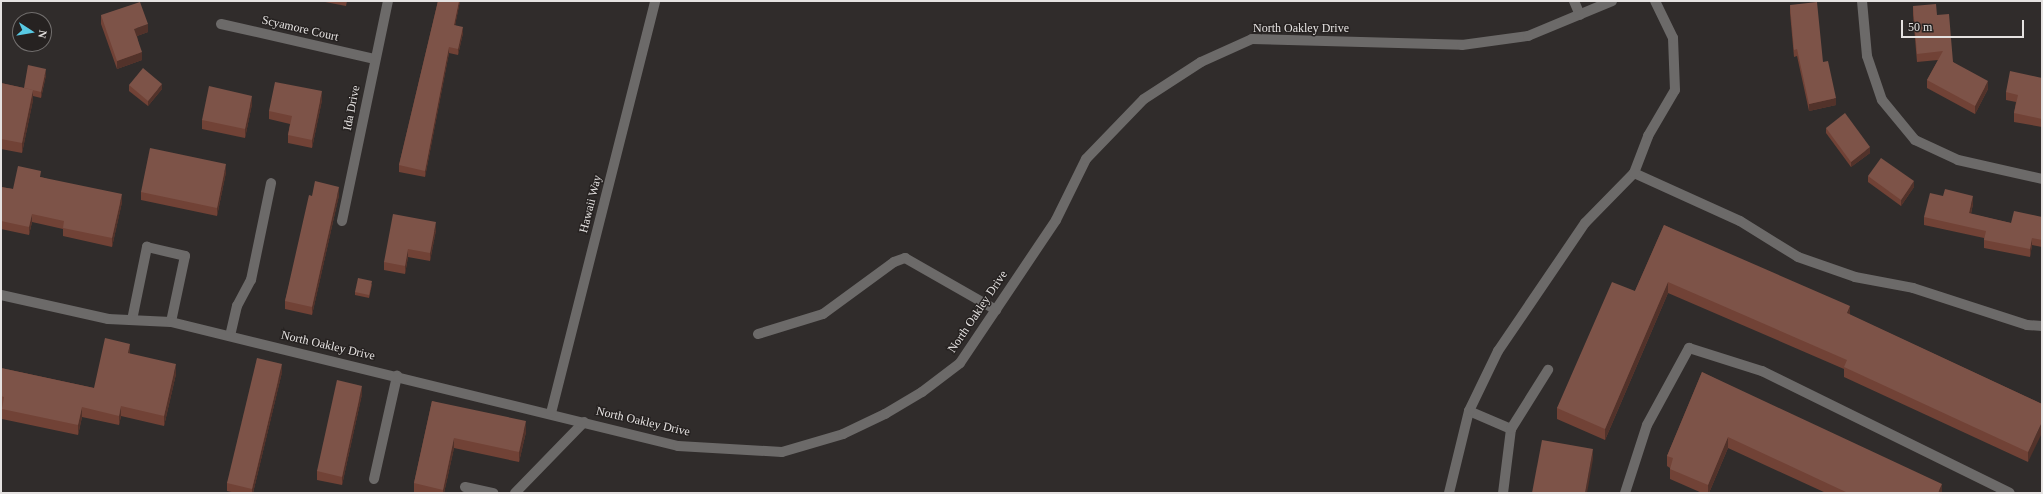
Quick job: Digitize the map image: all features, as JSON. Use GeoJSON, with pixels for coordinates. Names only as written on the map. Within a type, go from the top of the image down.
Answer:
{"type":"FeatureCollection","features":[{"type":"Feature","properties":{"kind":"street","name":"Ida Drive"},"geometry":{"type":"LineString","coordinates":[[342,221],[388,1]]}},
{"type":"Feature","properties":{"kind":"street","name":"Hawaii Way"},"geometry":{"type":"LineString","coordinates":[[551,413],[655,1]]}},
{"type":"Feature","properties":{"kind":"street"},"geometry":{"type":"LineString","coordinates":[[1574,1],[1580,15]]}},
{"type":"Feature","properties":{"kind":"street","name":"North Oakley Drive"},"geometry":{"type":"LineString","coordinates":[[1,294],[108,319],[171,322],[551,413],[678,446],[782,452],[843,434],[885,414],[922,392],[960,363],[1056,220],[1086,160],[1144,99],[1200,62],[1252,39],[1462,45],[1528,36],[1612,1]]}},
{"type":"Feature","properties":{"kind":"street"},"geometry":{"type":"LineString","coordinates":[[1449,493],[1469,411],[1498,351],[1585,223],[1634,173],[1648,136],[1675,90],[1673,38],[1655,1]]}},
{"type":"Feature","properties":{"kind":"street"},"geometry":{"type":"LineString","coordinates":[[1862,1],[1867,56],[1882,100],[1915,140],[1958,160],[2042,179]]}},
{"type":"Feature","properties":{"kind":"street","name":"Scyamore Court"},"geometry":{"type":"LineString","coordinates":[[220,24],[375,59]]}},
{"type":"Feature","properties":{"kind":"street"},"geometry":{"type":"LineString","coordinates":[[1634,173],[1740,221],[1798,257],[1855,276],[1913,288],[2027,325],[2042,326]]}},
{"type":"Feature","properties":{"kind":"street"},"geometry":{"type":"LineString","coordinates":[[230,336],[237,306],[251,280],[271,183]]}},
{"type":"Feature","properties":{"kind":"street"},"geometry":{"type":"LineString","coordinates":[[132,320],[147,247],[185,256],[171,322]]}},
{"type":"Feature","properties":{"kind":"street"},"geometry":{"type":"LineString","coordinates":[[758,334],[823,314],[894,262],[905,258],[996,310]]}},
{"type":"Feature","properties":{"kind":"street"},"geometry":{"type":"LineString","coordinates":[[1624,493],[1647,425],[1689,348],[1762,371],[2010,493]]}},
{"type":"Feature","properties":{"kind":"street"},"geometry":{"type":"LineString","coordinates":[[1503,493],[1511,429],[1548,370]]}},
{"type":"Feature","properties":{"kind":"street"},"geometry":{"type":"LineString","coordinates":[[374,479],[397,376]]}},
{"type":"Feature","properties":{"kind":"street"},"geometry":{"type":"LineString","coordinates":[[1469,411],[1511,429]]}},
{"type":"Feature","properties":{"kind":"street"},"geometry":{"type":"LineString","coordinates":[[515,493],[584,422]]}},
{"type":"Feature","properties":{"kind":"street"},"geometry":{"type":"LineString","coordinates":[[465,486],[493,493]]}},
{"type":"Feature","properties":{"kind":"building"},"geometry":{"type":"Polygon","coordinates":[[[438,1],[459,1],[454,25],[463,27],[458,49],[449,47],[425,171],[399,165],[438,1]]]}},
{"type":"Feature","properties":{"kind":"building"},"geometry":{"type":"Polygon","coordinates":[[[140,2],[148,24],[134,29],[142,52],[117,61],[101,15],[140,2]]]}},
{"type":"Feature","properties":{"kind":"building"},"geometry":{"type":"Polygon","coordinates":[[[1817,2],[1823,62],[1828,61],[1836,98],[1809,104],[1797,49],[1794,50],[1790,5],[1817,2]]]}},
{"type":"Feature","properties":{"kind":"building"},"geometry":{"type":"Polygon","coordinates":[[[1936,4],[1937,15],[1949,14],[1953,62],[1988,81],[1975,106],[1927,80],[1943,51],[1917,54],[1913,6],[1936,4]]]}},
{"type":"Feature","properties":{"kind":"building"},"geometry":{"type":"Polygon","coordinates":[[[28,65],[46,69],[41,92],[24,88],[28,65]]]}},
{"type":"Feature","properties":{"kind":"building"},"geometry":{"type":"Polygon","coordinates":[[[143,68],[162,84],[148,101],[129,85],[143,68]]]}},
{"type":"Feature","properties":{"kind":"building"},"geometry":{"type":"Polygon","coordinates":[[[2010,71],[2042,78],[2042,119],[2014,113],[2018,95],[2006,92],[2010,71]]]}},
{"type":"Feature","properties":{"kind":"building"},"geometry":{"type":"Polygon","coordinates":[[[275,82],[322,91],[312,140],[288,135],[292,116],[269,111],[275,82]]]}},
{"type":"Feature","properties":{"kind":"building"},"geometry":{"type":"Polygon","coordinates":[[[1,83],[33,90],[22,143],[1,139],[1,83]]]}},
{"type":"Feature","properties":{"kind":"building"},"geometry":{"type":"Polygon","coordinates":[[[209,86],[252,96],[245,129],[202,120],[209,86]]]}},
{"type":"Feature","properties":{"kind":"building"},"geometry":{"type":"Polygon","coordinates":[[[1845,113],[1870,147],[1851,162],[1826,128],[1845,113]]]}},
{"type":"Feature","properties":{"kind":"building"},"geometry":{"type":"Polygon","coordinates":[[[150,148],[226,164],[217,208],[141,192],[150,148]]]}},
{"type":"Feature","properties":{"kind":"building"},"geometry":{"type":"Polygon","coordinates":[[[1881,158],[1914,181],[1901,200],[1868,176],[1881,158]]]}},
{"type":"Feature","properties":{"kind":"building"},"geometry":{"type":"Polygon","coordinates":[[[18,166],[41,171],[40,177],[122,194],[112,238],[63,228],[64,221],[32,214],[29,227],[1,221],[1,187],[13,189],[18,166]]]}},
{"type":"Feature","properties":{"kind":"building"},"geometry":{"type":"Polygon","coordinates":[[[315,181],[339,187],[312,307],[285,301],[309,195],[312,196],[315,181]]]}},
{"type":"Feature","properties":{"kind":"building"},"geometry":{"type":"Polygon","coordinates":[[[1945,189],[1973,196],[1969,213],[2011,223],[2014,211],[2042,217],[2042,240],[2032,238],[2030,249],[1984,240],[1986,231],[1924,217],[1930,193],[1943,196],[1945,189]]]}},
{"type":"Feature","properties":{"kind":"building"},"geometry":{"type":"Polygon","coordinates":[[[393,214],[436,222],[430,253],[408,249],[405,266],[384,262],[393,214]]]}},
{"type":"Feature","properties":{"kind":"building"},"geometry":{"type":"Polygon","coordinates":[[[1664,225],[1850,306],[1847,313],[2042,404],[2042,422],[2028,452],[1844,367],[1847,360],[1668,282],[1605,429],[1557,408],[1612,282],[1635,291],[1664,225]]]}},
{"type":"Feature","properties":{"kind":"building"},"geometry":{"type":"Polygon","coordinates":[[[358,278],[372,281],[369,295],[355,292],[358,278]]]}},
{"type":"Feature","properties":{"kind":"building"},"geometry":{"type":"Polygon","coordinates":[[[105,338],[130,344],[128,353],[176,364],[164,416],[121,406],[119,416],[82,407],[78,425],[2,409],[4,397],[1,396],[1,368],[94,388],[105,338]]]}},
{"type":"Feature","properties":{"kind":"building"},"geometry":{"type":"Polygon","coordinates":[[[257,358],[282,364],[252,489],[227,483],[257,358]]]}},
{"type":"Feature","properties":{"kind":"building"},"geometry":{"type":"Polygon","coordinates":[[[1702,372],[1942,484],[1938,493],[1848,493],[1728,437],[1708,485],[1670,469],[1673,458],[1667,456],[1702,372]]]}},
{"type":"Feature","properties":{"kind":"building"},"geometry":{"type":"Polygon","coordinates":[[[337,380],[362,386],[342,477],[317,471],[337,380]]]}},
{"type":"Feature","properties":{"kind":"building"},"geometry":{"type":"Polygon","coordinates":[[[432,401],[526,421],[519,452],[454,438],[443,490],[414,483],[432,401]]]}},
{"type":"Feature","properties":{"kind":"building"},"geometry":{"type":"Polygon","coordinates":[[[1542,440],[1593,449],[1585,493],[1532,493],[1542,440]]]}}]}
